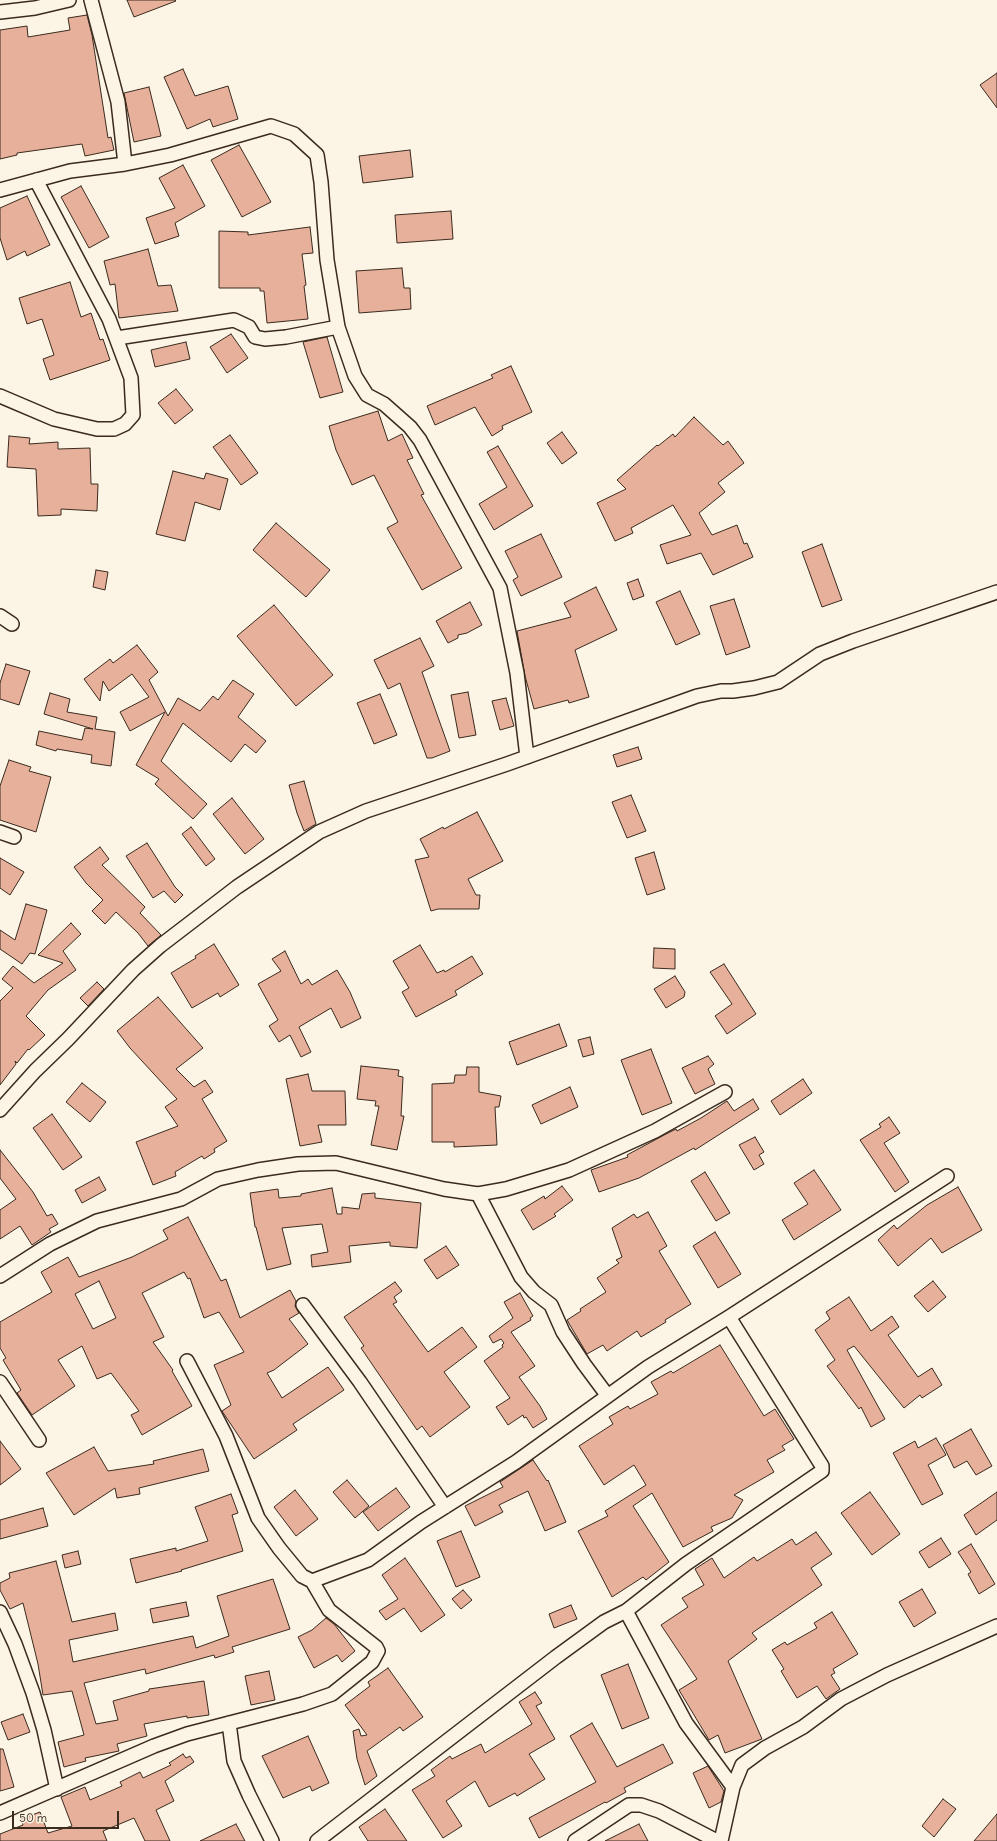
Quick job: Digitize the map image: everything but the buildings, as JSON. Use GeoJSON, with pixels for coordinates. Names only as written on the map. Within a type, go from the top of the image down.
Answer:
{"type":"FeatureCollection","features":[{"type":"Feature","properties":{"kind":"street"},"geometry":{"type":"LineString","coordinates":[[0,12],[35,8],[69,0]]}},
{"type":"Feature","properties":{"kind":"street"},"geometry":{"type":"LineString","coordinates":[[91,0],[118,102],[125,164]]}},
{"type":"Feature","properties":{"kind":"street"},"geometry":{"type":"LineString","coordinates":[[0,190],[70,171],[125,164],[170,155],[271,126],[294,134],[317,155],[321,182],[327,260],[338,327],[356,376],[367,395],[384,404],[410,427],[420,440],[500,588],[517,673],[527,757]]}},
{"type":"Feature","properties":{"kind":"street"},"geometry":{"type":"LineString","coordinates":[[0,396],[62,421],[98,429],[114,428],[125,424],[133,415],[131,378],[117,338],[80,260],[36,180]]}},
{"type":"Feature","properties":{"kind":"street"},"geometry":{"type":"LineString","coordinates":[[117,338],[234,320],[249,327],[255,337],[265,339],[286,337],[338,327]]}},
{"type":"Feature","properties":{"kind":"street"},"geometry":{"type":"LineString","coordinates":[[0,1110],[35,1071],[68,1040],[139,965],[160,946],[190,922],[278,859],[319,832],[366,811],[527,757],[697,696],[720,691],[754,688],[778,682],[820,654],[853,641],[997,592]]}},
{"type":"Feature","properties":{"kind":"street"},"geometry":{"type":"LineString","coordinates":[[0,616],[12,624]]}},
{"type":"Feature","properties":{"kind":"street"},"geometry":{"type":"LineString","coordinates":[[0,832],[14,838]]}},
{"type":"Feature","properties":{"kind":"street"},"geometry":{"type":"LineString","coordinates":[[0,1276],[50,1244],[97,1221],[181,1199],[218,1179],[258,1170],[298,1164],[336,1163],[444,1189],[478,1194],[506,1188],[569,1170],[655,1131],[725,1092]]}},
{"type":"Feature","properties":{"kind":"street"},"geometry":{"type":"LineString","coordinates":[[312,1581],[368,1560],[445,1507],[516,1462],[648,1367],[729,1317],[947,1176]]}},
{"type":"Feature","properties":{"kind":"street"},"geometry":{"type":"LineString","coordinates":[[478,1194],[521,1277],[534,1292],[551,1305],[563,1332],[584,1364],[608,1395]]}},
{"type":"Feature","properties":{"kind":"street"},"geometry":{"type":"LineString","coordinates":[[303,1305],[360,1382],[445,1507]]}},
{"type":"Feature","properties":{"kind":"street"},"geometry":{"type":"LineString","coordinates":[[317,1841],[556,1657],[604,1622],[626,1610],[686,1564],[822,1471],[822,1466],[729,1317]]}},
{"type":"Feature","properties":{"kind":"street"},"geometry":{"type":"LineString","coordinates":[[0,1813],[154,1746],[229,1723],[272,1713],[332,1694],[372,1662],[378,1651],[376,1646],[329,1610],[312,1581],[302,1576],[279,1548],[258,1518],[250,1501],[226,1436],[187,1361]]}},
{"type":"Feature","properties":{"kind":"street"},"geometry":{"type":"LineString","coordinates":[[0,1382],[39,1440]]}},
{"type":"Feature","properties":{"kind":"street"},"geometry":{"type":"LineString","coordinates":[[626,1610],[686,1723],[733,1787]]}},
{"type":"Feature","properties":{"kind":"street"},"geometry":{"type":"LineString","coordinates":[[0,1612],[15,1644],[33,1693],[44,1730],[57,1789]]}},
{"type":"Feature","properties":{"kind":"street"},"geometry":{"type":"LineString","coordinates":[[721,1841],[733,1787],[742,1765],[765,1748],[803,1727],[841,1699],[887,1675],[997,1626]]}},
{"type":"Feature","properties":{"kind":"street"},"geometry":{"type":"LineString","coordinates":[[229,1723],[234,1761],[272,1841]]}},
{"type":"Feature","properties":{"kind":"street"},"geometry":{"type":"LineString","coordinates":[[575,1841],[629,1805],[641,1805],[659,1811],[717,1841]]}}]}
